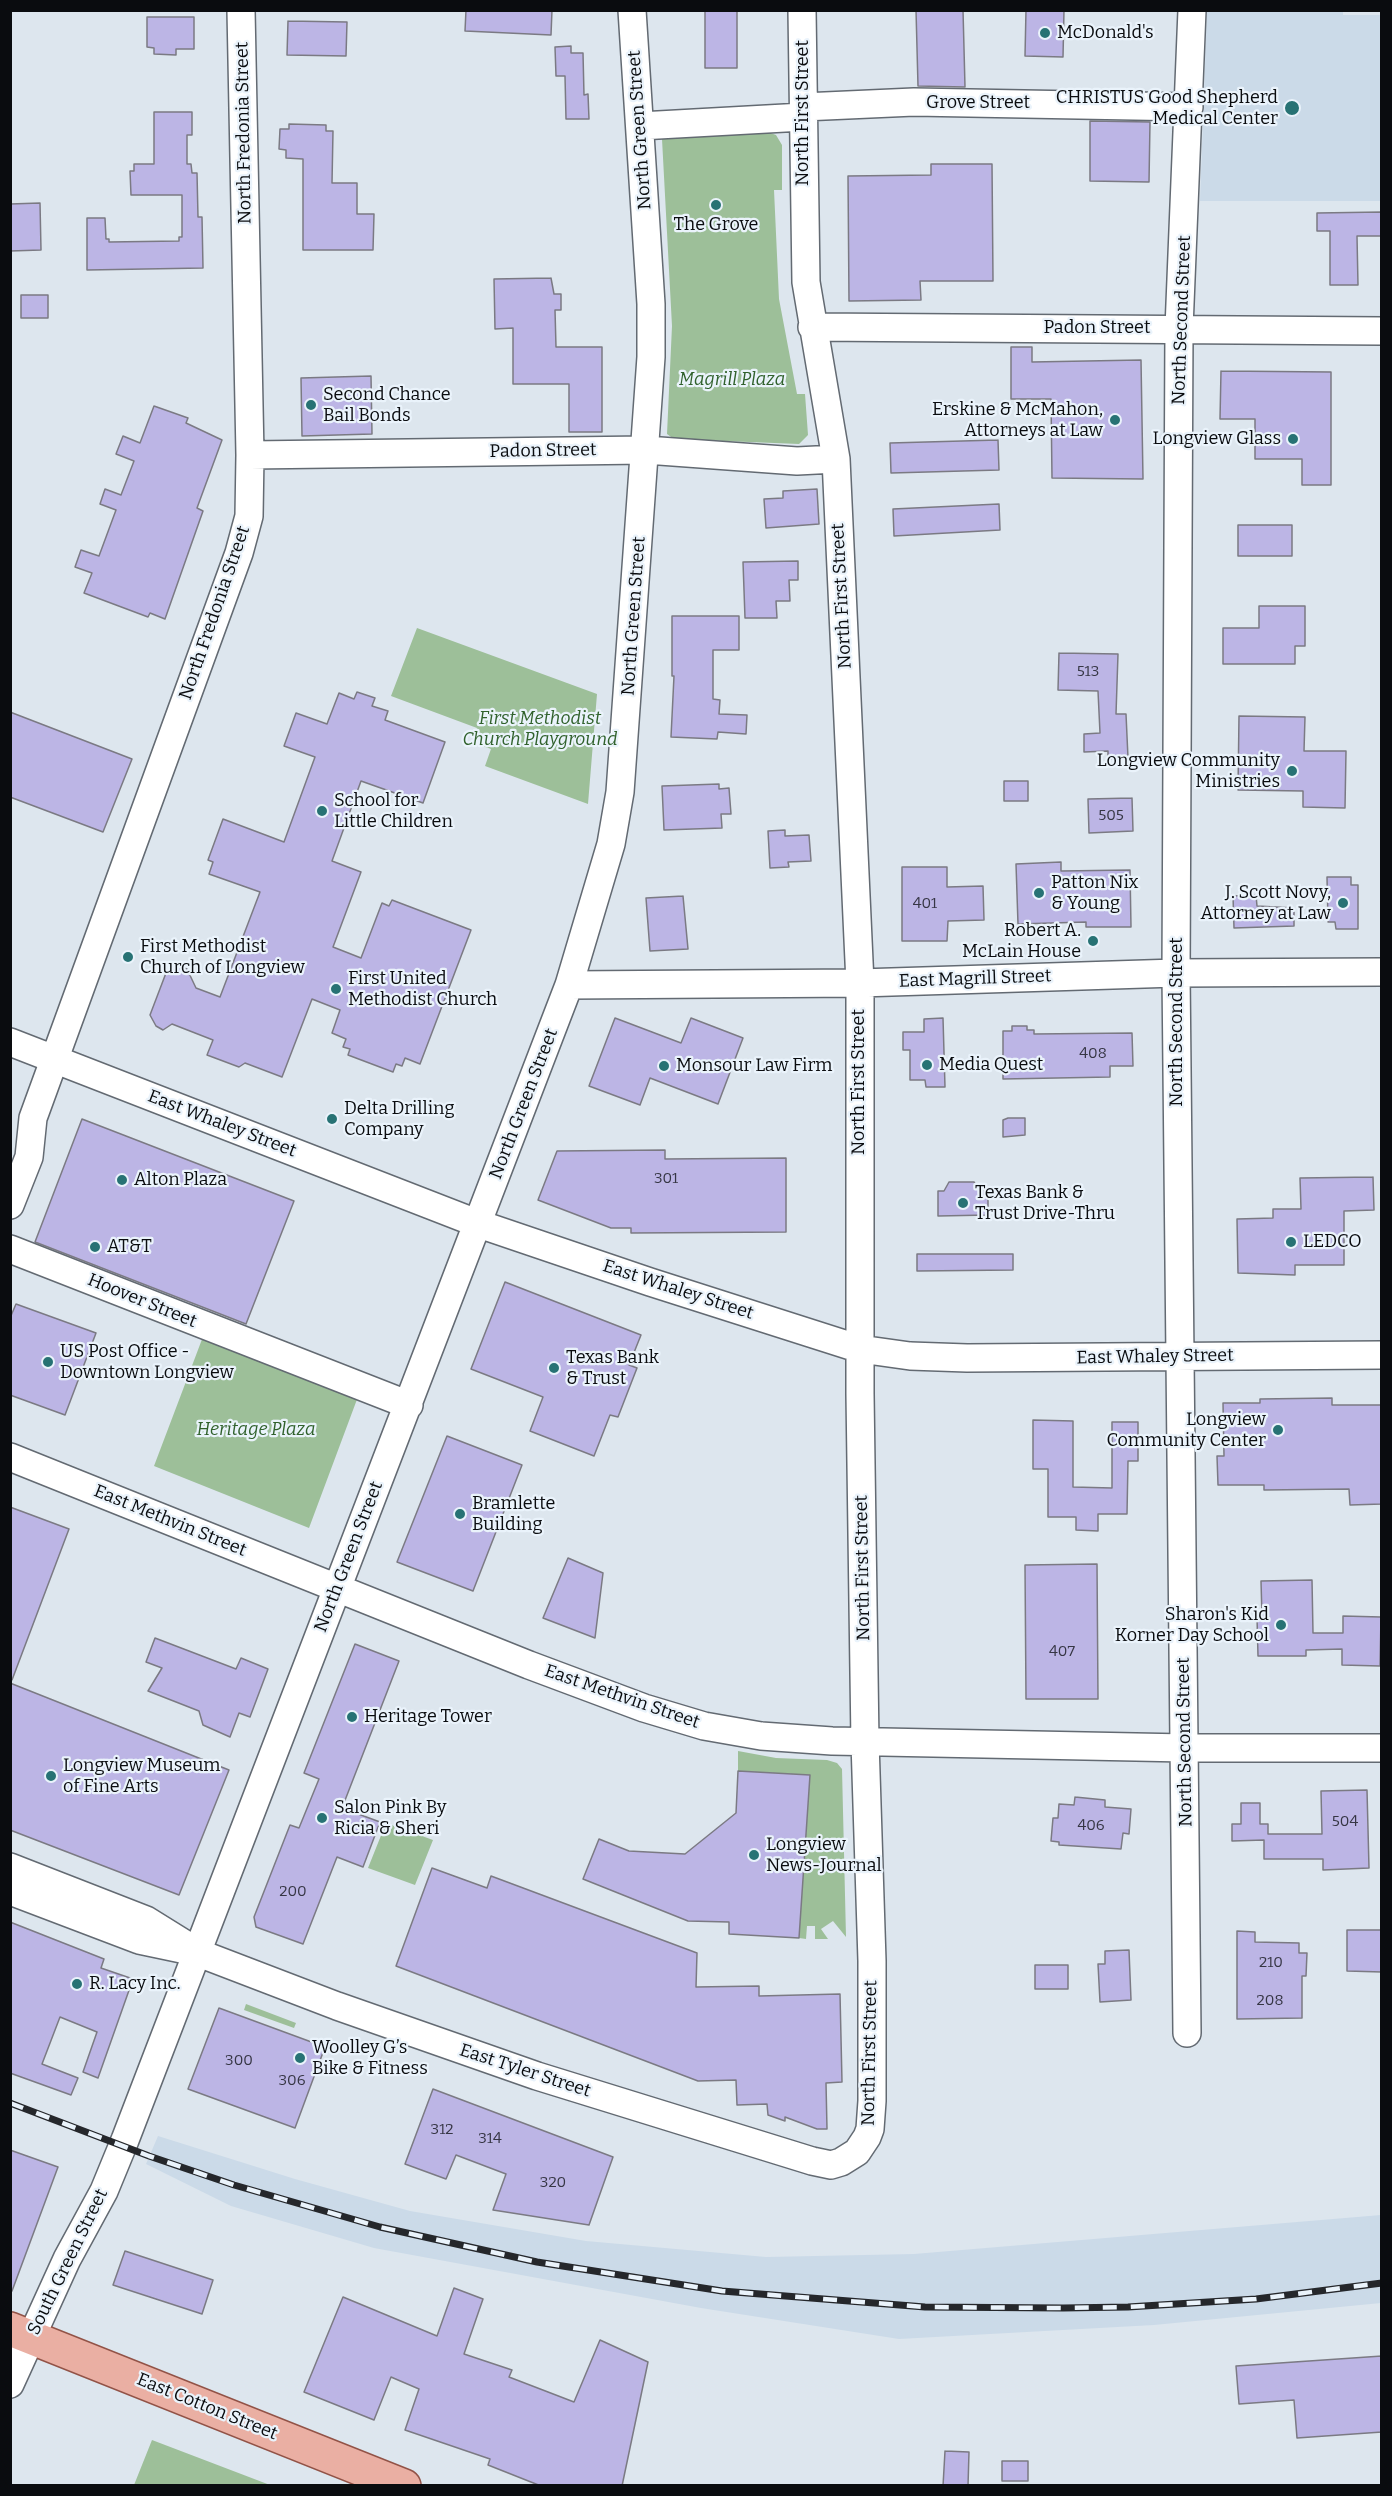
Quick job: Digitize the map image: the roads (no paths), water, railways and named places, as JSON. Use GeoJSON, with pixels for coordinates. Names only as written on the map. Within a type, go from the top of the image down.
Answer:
{"type":"FeatureCollection","features":[{"type":"Feature","properties":{"kind":"main road","name":"East Cotton Street"},"geometry":{"type":"LineString","coordinates":[[21,2333],[393,2484]]}},
{"type":"Feature","properties":{"kind":"street","name":"North Fredonia Street"},"geometry":{"type":"LineString","coordinates":[[10,1205],[29,1157],[33,1118],[240,552],[249,510],[250,456],[241,10]]}},
{"type":"Feature","properties":{"kind":"street","name":"North Green Street"},"geometry":{"type":"LineString","coordinates":[[125,2140],[569,985],[611,844],[619,801],[646,450],[651,320],[632,10]]}},
{"type":"Feature","properties":{"kind":"street","name":"North First Street"},"geometry":{"type":"LineString","coordinates":[[802,10],[804,252],[812,327],[836,459],[860,982],[860,1348],[865,1742],[872,1961],[872,2101],[870,2129],[857,2152]]}},
{"type":"Feature","properties":{"kind":"street","name":"North Second Street"},"geometry":{"type":"LineString","coordinates":[[1187,2033],[1186,1748],[1176,973],[1179,328],[1192,10]]}},
{"type":"Feature","properties":{"kind":"street","name":"Grove Street"},"geometry":{"type":"LineString","coordinates":[[640,126],[803,112],[997,102],[1189,107]]}},
{"type":"Feature","properties":{"kind":"street","name":"Padon Street"},"geometry":{"type":"LineString","coordinates":[[812,327],[1382,331]]}},
{"type":"Feature","properties":{"kind":"street","name":"Padon Street"},"geometry":{"type":"LineString","coordinates":[[250,456],[646,450],[797,461],[836,459]]}},
{"type":"Feature","properties":{"kind":"street","name":"East Magrill Street"},"geometry":{"type":"LineString","coordinates":[[569,985],[860,982],[1176,973],[1382,972]]}},
{"type":"Feature","properties":{"kind":"street","name":"East Whaley Street"},"geometry":{"type":"LineString","coordinates":[[10,1042],[479,1224],[650,1282],[860,1348],[910,1356],[968,1358],[1382,1355]]}},
{"type":"Feature","properties":{"kind":"street","name":"North Fredonia Street"},"geometry":{"type":"LineString","coordinates":[[10,1149],[33,1118]]}},
{"type":"Feature","properties":{"kind":"street","name":"Hoover Street"},"geometry":{"type":"LineString","coordinates":[[10,1249],[409,1405]]}},
{"type":"Feature","properties":{"kind":"street","name":"East Methvin Street"},"geometry":{"type":"LineString","coordinates":[[10,1457],[549,1673],[676,1719],[761,1736],[865,1742],[1186,1748],[1382,1748]]}},
{"type":"Feature","properties":{"kind":"street","name":"East Tyler Street"},"geometry":{"type":"LineString","coordinates":[[10,1867],[146,1920],[196,1952]]}},
{"type":"Feature","properties":{"kind":"street","name":"East Tyler Street"},"geometry":{"type":"LineString","coordinates":[[10,1891],[139,1940],[196,1952],[337,2006],[537,2076],[812,2161],[831,2165],[857,2152]]}},
{"type":"Feature","properties":{"kind":"street","name":"South Green Street"},"geometry":{"type":"LineString","coordinates":[[10,2384],[21,2333],[67,2259],[104,2191],[125,2140]]}},
{"type":"Feature","properties":{"kind":"railway"},"geometry":{"type":"LineString","coordinates":[[10,2103],[149,2156],[234,2185],[380,2227],[537,2262],[722,2291],[925,2307],[1063,2308],[1128,2307],[1256,2299],[1382,2283]]}},
{"type":"Feature","properties":{"kind":"place","name":"McDonald's"},"geometry":{"type":"Point","coordinates":[1045,33]}},
{"type":"Feature","properties":{"kind":"place","name":"CHRISTUS Good Shepherd Medical Center"},"geometry":{"type":"Point","coordinates":[1292,108]}},
{"type":"Feature","properties":{"kind":"place","name":"The Grove"},"geometry":{"type":"Point","coordinates":[716,205]}},
{"type":"Feature","properties":{"kind":"place","name":"Second Chance Bail Bonds"},"geometry":{"type":"Point","coordinates":[311,405]}},
{"type":"Feature","properties":{"kind":"place","name":"Erskine & McMahon, Attorneys at Law"},"geometry":{"type":"Point","coordinates":[1115,420]}},
{"type":"Feature","properties":{"kind":"place","name":"Longview Glass"},"geometry":{"type":"Point","coordinates":[1293,439]}},
{"type":"Feature","properties":{"kind":"place","name":"Longview Community Ministries"},"geometry":{"type":"Point","coordinates":[1292,771]}},
{"type":"Feature","properties":{"kind":"place","name":"School for Little Children"},"geometry":{"type":"Point","coordinates":[322,811]}},
{"type":"Feature","properties":{"kind":"place","name":"Patton Nix & Young"},"geometry":{"type":"Point","coordinates":[1039,893]}},
{"type":"Feature","properties":{"kind":"place","name":"J. Scott Novy, Attorney at Law"},"geometry":{"type":"Point","coordinates":[1343,903]}},
{"type":"Feature","properties":{"kind":"place","name":"Robert A. McLain House"},"geometry":{"type":"Point","coordinates":[1093,941]}},
{"type":"Feature","properties":{"kind":"place","name":"First Methodist Church of Longview"},"geometry":{"type":"Point","coordinates":[128,957]}},
{"type":"Feature","properties":{"kind":"place","name":"First United Methodist Church"},"geometry":{"type":"Point","coordinates":[336,989]}},
{"type":"Feature","properties":{"kind":"place","name":"Media Quest"},"geometry":{"type":"Point","coordinates":[927,1065]}},
{"type":"Feature","properties":{"kind":"place","name":"Monsour Law Firm"},"geometry":{"type":"Point","coordinates":[664,1066]}},
{"type":"Feature","properties":{"kind":"place","name":"Delta Drilling Company"},"geometry":{"type":"Point","coordinates":[332,1119]}},
{"type":"Feature","properties":{"kind":"place","name":"Alton Plaza"},"geometry":{"type":"Point","coordinates":[122,1180]}},
{"type":"Feature","properties":{"kind":"place","name":"Texas Bank & Trust Drive-Thru"},"geometry":{"type":"Point","coordinates":[963,1203]}},
{"type":"Feature","properties":{"kind":"place","name":"LEDCO"},"geometry":{"type":"Point","coordinates":[1291,1242]}},
{"type":"Feature","properties":{"kind":"place","name":"AT&T"},"geometry":{"type":"Point","coordinates":[95,1247]}},
{"type":"Feature","properties":{"kind":"place","name":"US Post Office - Downtown Longview"},"geometry":{"type":"Point","coordinates":[48,1362]}},
{"type":"Feature","properties":{"kind":"place","name":"Texas Bank & Trust"},"geometry":{"type":"Point","coordinates":[554,1368]}},
{"type":"Feature","properties":{"kind":"place","name":"Longview Community Center"},"geometry":{"type":"Point","coordinates":[1278,1430]}},
{"type":"Feature","properties":{"kind":"place","name":"Bramlette Building"},"geometry":{"type":"Point","coordinates":[460,1514]}},
{"type":"Feature","properties":{"kind":"place","name":"Sharon's Kid Korner Day School"},"geometry":{"type":"Point","coordinates":[1281,1625]}},
{"type":"Feature","properties":{"kind":"place","name":"Heritage Tower"},"geometry":{"type":"Point","coordinates":[352,1717]}},
{"type":"Feature","properties":{"kind":"place","name":"Longview Museum of Fine Arts"},"geometry":{"type":"Point","coordinates":[51,1776]}},
{"type":"Feature","properties":{"kind":"place","name":"Salon Pink By Ricia & Sheri"},"geometry":{"type":"Point","coordinates":[322,1818]}},
{"type":"Feature","properties":{"kind":"place","name":"Longview News-Journal"},"geometry":{"type":"Point","coordinates":[754,1855]}},
{"type":"Feature","properties":{"kind":"place","name":"R. Lacy Inc."},"geometry":{"type":"Point","coordinates":[77,1984]}},
{"type":"Feature","properties":{"kind":"place","name":"Woolley G’s Bike & Fitness"},"geometry":{"type":"Point","coordinates":[300,2058]}},
{"type":"Feature","properties":{"kind":"park label","name":"Magrill Plaza"},"geometry":{"type":"Point","coordinates":[732,380]}},
{"type":"Feature","properties":{"kind":"park label","name":"First Methodist Church Playground"},"geometry":{"type":"Point","coordinates":[540,729]}},
{"type":"Feature","properties":{"kind":"park label","name":"Heritage Plaza"},"geometry":{"type":"Point","coordinates":[256,1430]}}]}
